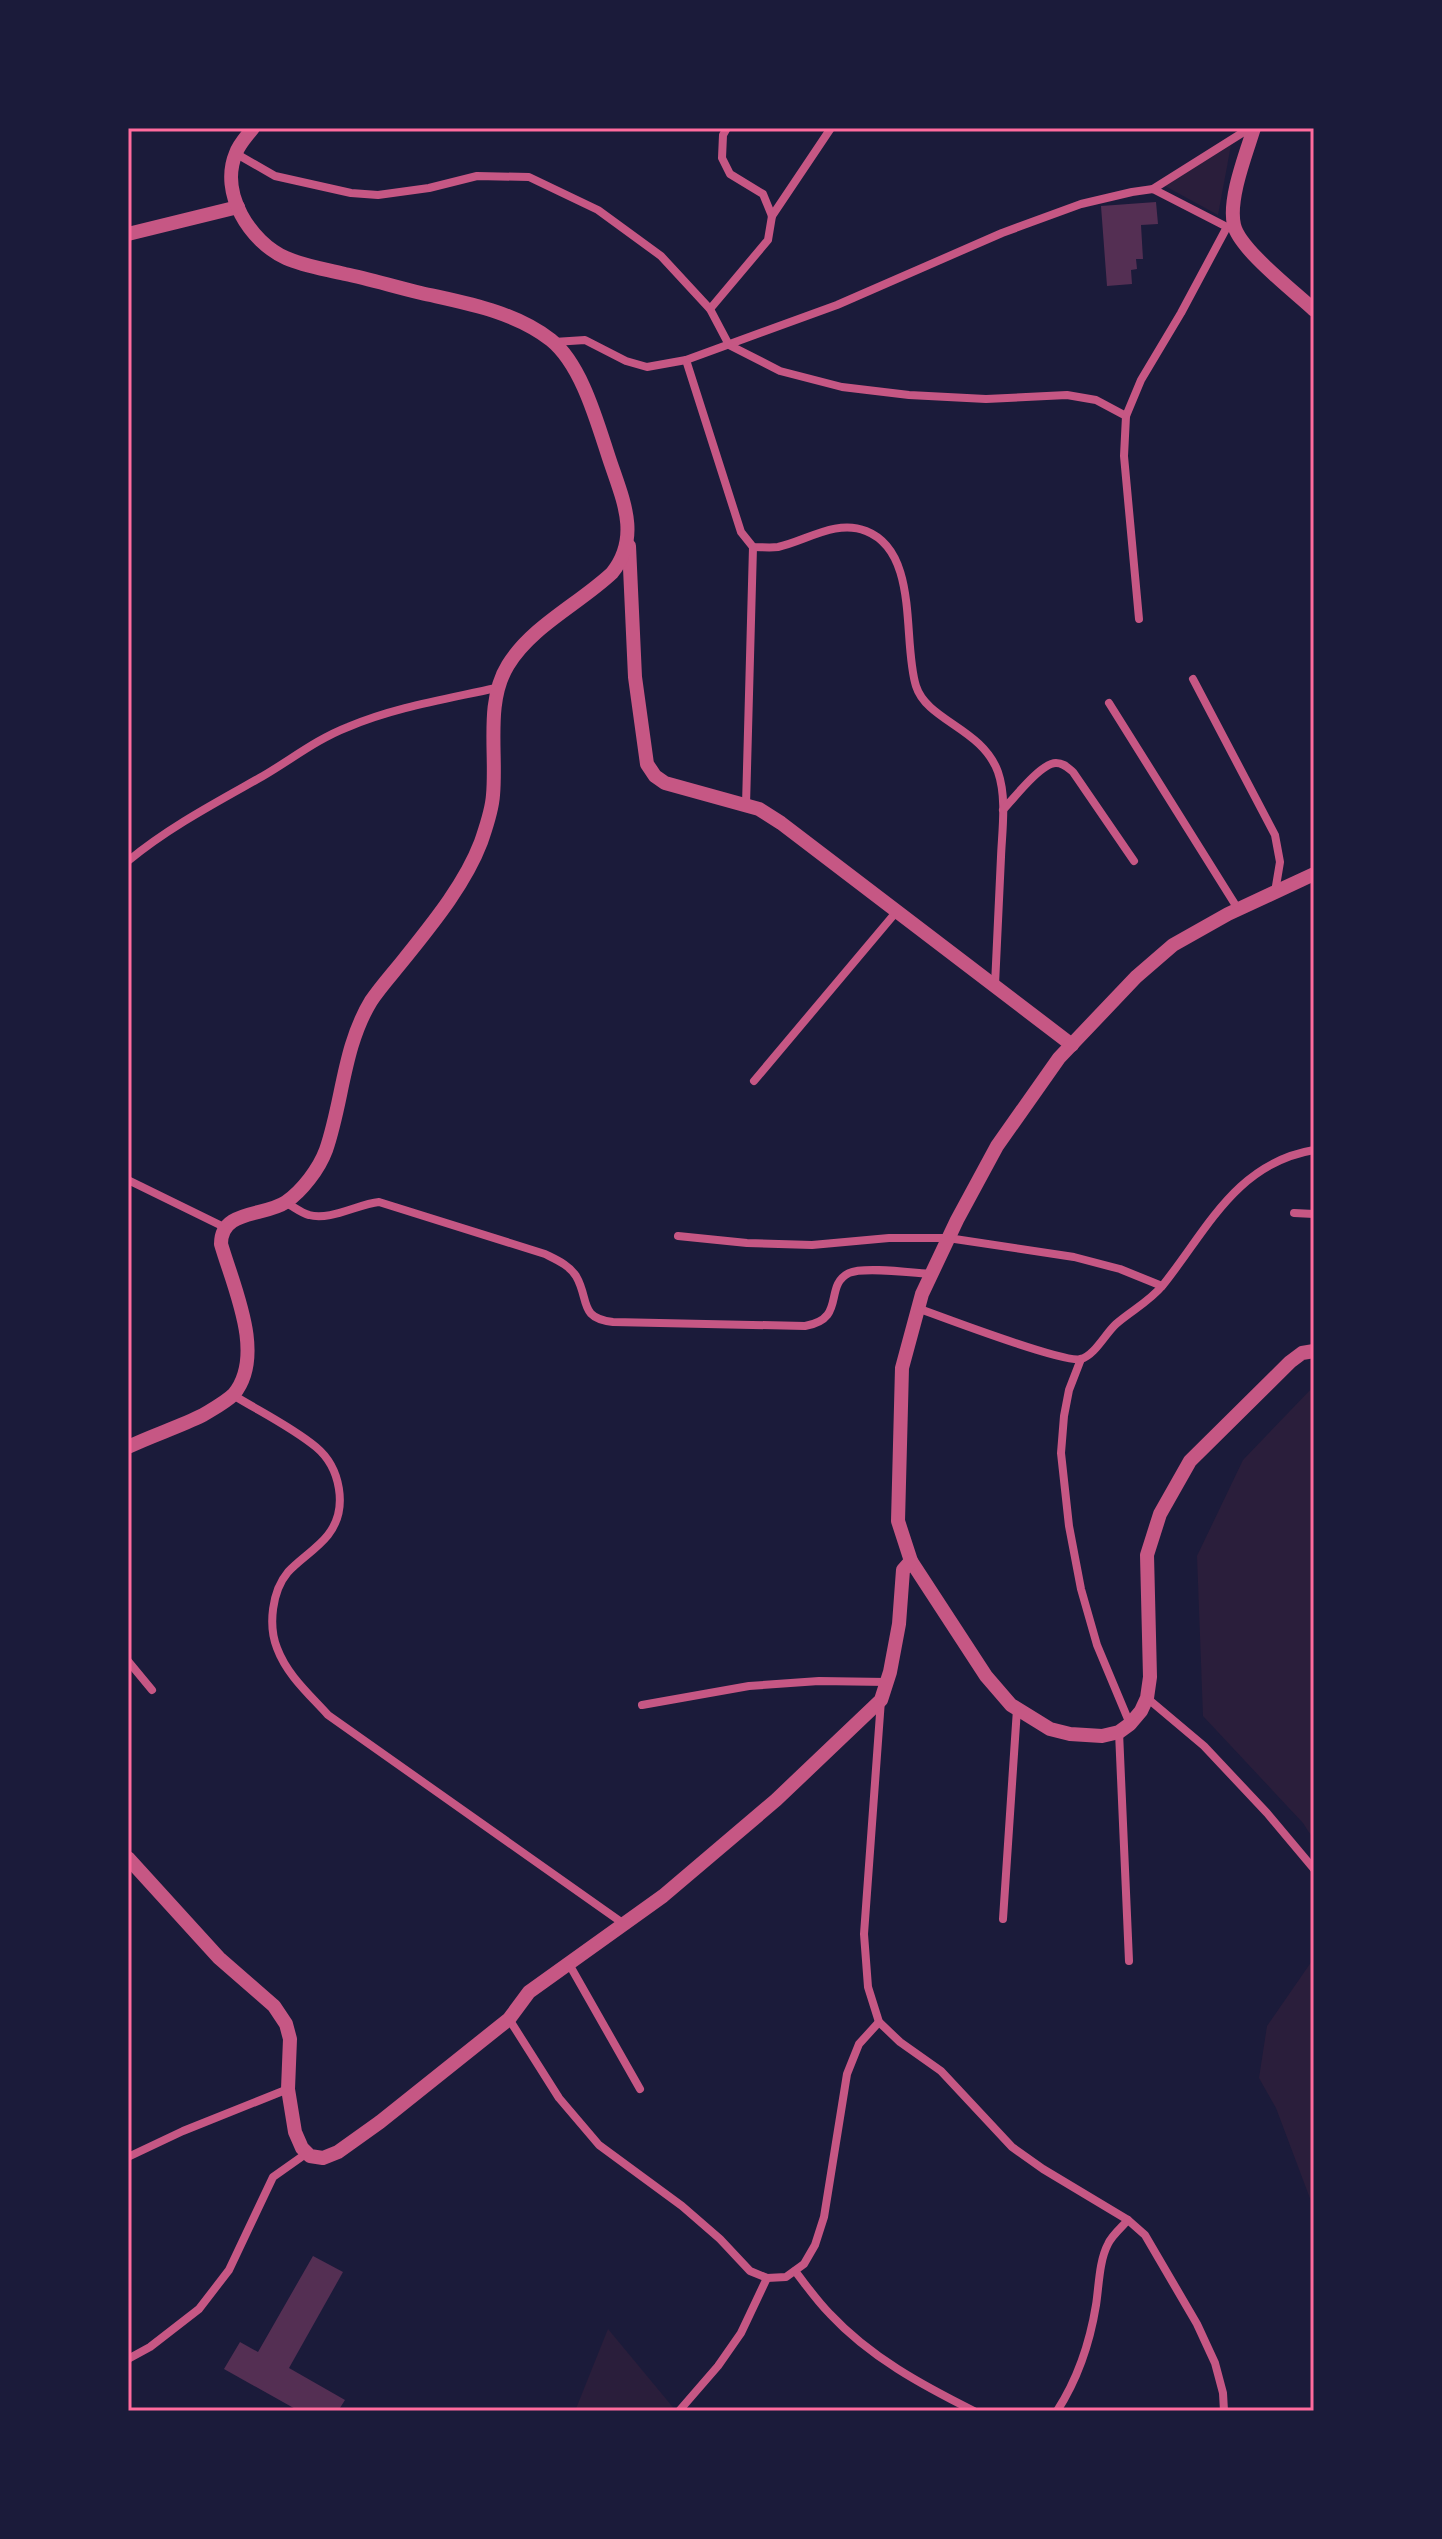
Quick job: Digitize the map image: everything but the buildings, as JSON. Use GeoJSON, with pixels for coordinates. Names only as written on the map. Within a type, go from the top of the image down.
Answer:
{"type":"FeatureCollection","features":[{"type":"Feature","properties":{"kind":"street"},"geometry":{"type":"LineString","coordinates":[[253,128],[235,153],[230,179],[238,207],[255,236],[267,247],[301,264],[482,307],[528,325],[553,342],[573,368],[598,424],[625,506],[642,744],[647,764],[655,776],[680,788],[759,809],[781,823],[1072,1045]]}},
{"type":"Feature","properties":{"kind":"street"},"geometry":{"type":"LineString","coordinates":[[727,128],[723,135],[722,158],[730,174],[763,194],[772,216]]}},
{"type":"Feature","properties":{"kind":"street"},"geometry":{"type":"LineString","coordinates":[[710,309],[768,240],[772,216],[831,128]]}},
{"type":"Feature","properties":{"kind":"street"},"geometry":{"type":"LineString","coordinates":[[553,342],[585,340],[626,361],[647,367],[686,360],[837,305],[1015,228],[1081,204],[1153,189],[1252,128]]}},
{"type":"Feature","properties":{"kind":"street"},"geometry":{"type":"LineString","coordinates":[[1139,619],[1124,456],[1126,416],[1141,380],[1231,228],[1236,192],[1252,128]]}},
{"type":"Feature","properties":{"kind":"street"},"geometry":{"type":"LineString","coordinates":[[235,153],[275,176],[340,191],[378,195],[429,188],[477,176],[529,177],[598,210],[661,256],[710,309],[729,345],[780,371],[842,387],[909,395],[986,399],[1067,395],[1096,400],[1126,416]]}},
{"type":"Feature","properties":{"kind":"street"},"geometry":{"type":"LineString","coordinates":[[1153,189],[1231,228],[1251,252],[1314,310]]}},
{"type":"Feature","properties":{"kind":"street"},"geometry":{"type":"LineString","coordinates":[[128,234],[238,207]]}},
{"type":"Feature","properties":{"kind":"street"},"geometry":{"type":"LineString","coordinates":[[686,360],[741,532],[753,547],[746,805]]}},
{"type":"Feature","properties":{"kind":"street"},"geometry":{"type":"LineString","coordinates":[[753,547],[777,547],[837,528],[866,531],[889,547],[903,580],[911,667],[917,690],[929,708],[959,726],[985,748],[998,774],[1003,810],[995,986]]}},
{"type":"Feature","properties":{"kind":"street"},"geometry":{"type":"LineString","coordinates":[[128,1447],[204,1414],[233,1395],[245,1371],[248,1341],[221,1244],[224,1227],[238,1218],[286,1203],[323,1159],[358,1026],[373,999],[462,880],[489,819],[493,796],[496,688],[509,664],[525,645],[612,573],[619,564],[629,534]]}},
{"type":"Feature","properties":{"kind":"street"},"geometry":{"type":"LineString","coordinates":[[1193,679],[1275,835],[1280,862],[1275,893]]}},
{"type":"Feature","properties":{"kind":"street"},"geometry":{"type":"LineString","coordinates":[[131,856],[312,743],[390,712],[496,688]]}},
{"type":"Feature","properties":{"kind":"street"},"geometry":{"type":"LineString","coordinates":[[1109,703],[1238,909]]}},
{"type":"Feature","properties":{"kind":"street"},"geometry":{"type":"LineString","coordinates":[[1003,810],[1042,768],[1054,763],[1065,765],[1073,772],[1134,861]]}},
{"type":"Feature","properties":{"kind":"street"},"geometry":{"type":"LineString","coordinates":[[1314,874],[1189,934],[1159,955],[1072,1045],[1046,1075],[1003,1137],[948,1238],[917,1308],[902,1368],[898,1521],[911,1561],[986,1676],[1017,1709],[1050,1729],[1102,1736],[1124,1728],[1141,1711],[1147,1698],[1151,1654],[1147,1555],[1160,1514],[1190,1461],[1290,1362],[1302,1353],[1314,1351]]}},
{"type":"Feature","properties":{"kind":"street"},"geometry":{"type":"LineString","coordinates":[[754,1081],[897,911]]}},
{"type":"Feature","properties":{"kind":"street"},"geometry":{"type":"LineString","coordinates":[[917,1308],[1056,1356],[1081,1359],[1091,1353],[1118,1323],[1145,1305],[1243,1183],[1280,1161],[1314,1150]]}},
{"type":"Feature","properties":{"kind":"street"},"geometry":{"type":"LineString","coordinates":[[128,1180],[224,1227]]}},
{"type":"Feature","properties":{"kind":"street"},"geometry":{"type":"LineString","coordinates":[[286,1203],[310,1215],[323,1216],[379,1202],[545,1254],[569,1267],[578,1278],[585,1305],[592,1316],[601,1321],[805,1326],[819,1324],[828,1316],[839,1282],[848,1274],[860,1271],[932,1274]]}},
{"type":"Feature","properties":{"kind":"street"},"geometry":{"type":"LineString","coordinates":[[1294,1213],[1314,1214]]}},
{"type":"Feature","properties":{"kind":"street"},"geometry":{"type":"LineString","coordinates":[[678,1236],[812,1245],[889,1238],[948,1238],[1074,1257],[1120,1269],[1162,1286]]}},
{"type":"Feature","properties":{"kind":"street"},"geometry":{"type":"LineString","coordinates":[[1081,1359],[1069,1390],[1061,1453],[1069,1526],[1081,1589],[1124,1728],[1129,1961]]}},
{"type":"Feature","properties":{"kind":"street"},"geometry":{"type":"LineString","coordinates":[[233,1395],[316,1447],[334,1468],[340,1491],[338,1515],[330,1534],[287,1574],[277,1592],[272,1616],[276,1645],[289,1673],[328,1715],[624,1924]]}},
{"type":"Feature","properties":{"kind":"street"},"geometry":{"type":"LineString","coordinates":[[911,1561],[903,1570],[899,1624],[881,1700],[864,1934],[868,1987],[879,2022],[900,2042],[941,2071],[1012,2147],[1128,2220],[1145,2235],[1197,2324],[1215,2363],[1224,2411]]}},
{"type":"Feature","properties":{"kind":"street"},"geometry":{"type":"LineString","coordinates":[[128,1661],[152,1690]]}},
{"type":"Feature","properties":{"kind":"street"},"geometry":{"type":"LineString","coordinates":[[642,1705],[749,1686],[819,1681],[887,1682]]}},
{"type":"Feature","properties":{"kind":"street"},"geometry":{"type":"LineString","coordinates":[[1147,1698],[1204,1746],[1314,1869]]}},
{"type":"Feature","properties":{"kind":"street"},"geometry":{"type":"LineString","coordinates":[[128,1858],[219,1958],[274,2006],[286,2024],[290,2039],[288,2089],[295,2132],[307,2153],[323,2158],[338,2152],[380,2122],[509,2019],[529,1992],[663,1896],[776,1800],[881,1700]]}},
{"type":"Feature","properties":{"kind":"street"},"geometry":{"type":"LineString","coordinates":[[1003,1919],[1017,1709]]}},
{"type":"Feature","properties":{"kind":"street"},"geometry":{"type":"LineString","coordinates":[[569,1964],[640,2089]]}},
{"type":"Feature","properties":{"kind":"street"},"geometry":{"type":"LineString","coordinates":[[509,2019],[559,2098],[599,2145],[682,2206],[720,2239],[750,2271],[767,2278],[786,2277],[795,2271],[804,2264],[815,2245],[824,2217],[847,2074],[859,2044],[879,2022]]}},
{"type":"Feature","properties":{"kind":"street"},"geometry":{"type":"LineString","coordinates":[[128,2157],[183,2131],[288,2089]]}},
{"type":"Feature","properties":{"kind":"street"},"geometry":{"type":"LineString","coordinates":[[128,2359],[150,2347],[199,2309],[229,2270],[273,2177],[307,2153]]}},
{"type":"Feature","properties":{"kind":"street"},"geometry":{"type":"LineString","coordinates":[[1057,2411],[1083,2356],[1095,2313],[1108,2242],[1128,2220]]}},
{"type":"Feature","properties":{"kind":"street"},"geometry":{"type":"LineString","coordinates":[[795,2271],[830,2314],[862,2344],[922,2385],[974,2411]]}},
{"type":"Feature","properties":{"kind":"street"},"geometry":{"type":"LineString","coordinates":[[679,2411],[718,2366],[741,2333],[767,2278]]}},
{"type":"Feature","properties":{"kind":"shaded area"},"geometry":{"type":"Polygon","coordinates":[[[1231,145],[1218,215],[1165,186],[1231,145]]]}},
{"type":"Feature","properties":{"kind":"shaded area"},"geometry":{"type":"Polygon","coordinates":[[[1314,1386],[1314,1840],[1303,1823],[1203,1716],[1197,1556],[1243,1460],[1314,1386]]]}},
{"type":"Feature","properties":{"kind":"shaded area"},"geometry":{"type":"Polygon","coordinates":[[[1314,1958],[1314,2209],[1276,2108],[1259,2078],[1267,2026],[1314,1958]]]}},
{"type":"Feature","properties":{"kind":"shaded area"},"geometry":{"type":"Polygon","coordinates":[[[608,2329],[676,2411],[575,2411],[608,2329]]]}}]}
